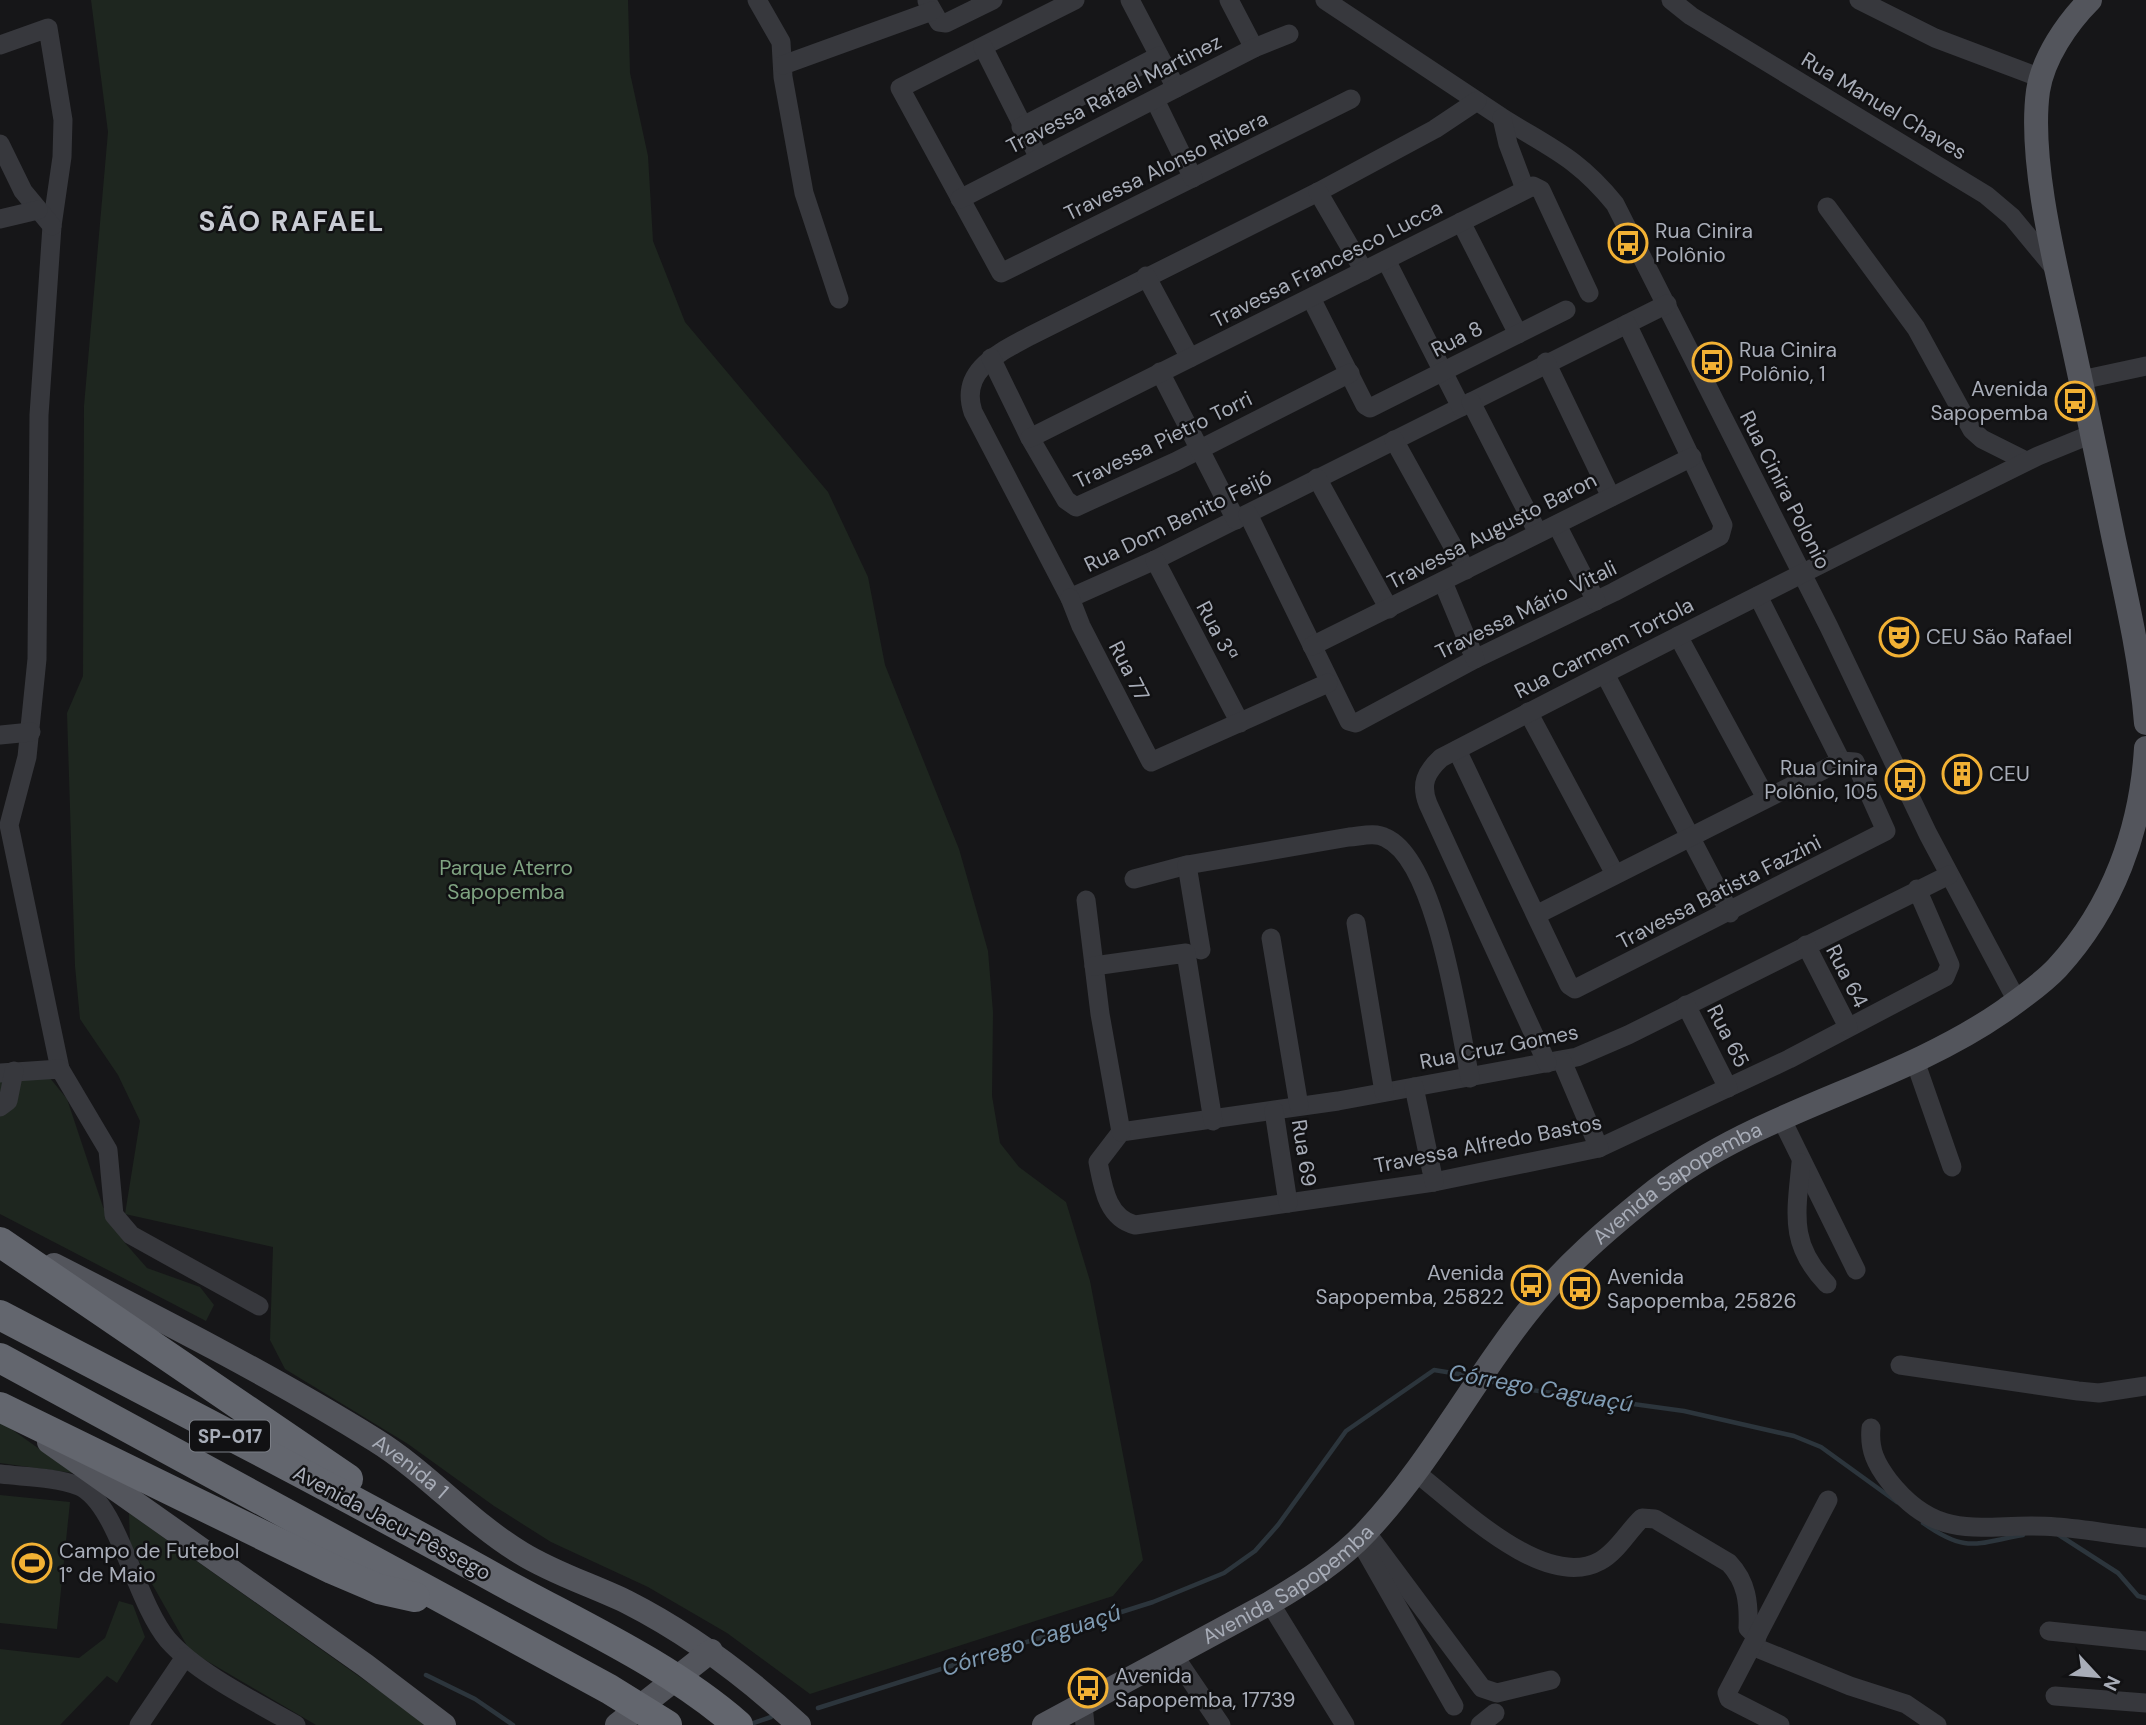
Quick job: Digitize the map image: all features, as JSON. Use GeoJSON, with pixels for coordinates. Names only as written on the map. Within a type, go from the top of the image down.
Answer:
{"type":"FeatureCollection","features":[{"type":"Feature","properties":{"kind":"highway"},"geometry":{"type":"LineString","coordinates":[[0,1240],[401,1514],[429,1541]]}},
{"type":"Feature","properties":{"kind":"highway","name":"Avenida Jacu-Pêssego"},"geometry":{"type":"LineString","coordinates":[[0,1315],[429,1541],[648,1662],[702,1697],[738,1725]]}},
{"type":"Feature","properties":{"kind":"highway","name":"Avenida Jacu-Pêssego"},"geometry":{"type":"LineString","coordinates":[[0,1358],[609,1689],[667,1725]]}},
{"type":"Feature","properties":{"kind":"highway"},"geometry":{"type":"LineString","coordinates":[[0,1407],[221,1517],[379,1590],[415,1597],[435,1596]]}},
{"type":"Feature","properties":{"kind":"main road"},"geometry":{"type":"LineString","coordinates":[[2090,0],[2064,34],[2041,78],[2037,111],[2039,157],[2056,270],[2145,693],[2146,723]]}},
{"type":"Feature","properties":{"kind":"main road","name":"Avenida Sapopemba"},"geometry":{"type":"LineString","coordinates":[[1052,1723],[1084,1715],[1175,1657],[1307,1581],[1362,1535],[1414,1471],[1497,1353],[1569,1264],[1659,1188],[1702,1161],[1782,1120],[1915,1061],[1980,1027],[2054,971],[2082,939],[2112,889],[2138,817],[2146,748]]}},
{"type":"Feature","properties":{"kind":"main road","name":"Avenida 1"},"geometry":{"type":"LineString","coordinates":[[0,1240],[313,1404],[408,1463],[473,1519],[523,1555],[624,1601],[711,1650],[799,1725]]}},
{"type":"Feature","properties":{"kind":"main road"},"geometry":{"type":"LineString","coordinates":[[0,1407],[365,1665],[444,1725]]}},
{"type":"Feature","properties":{"kind":"main road"},"geometry":{"type":"LineString","coordinates":[[617,1725],[711,1650]]}},
{"type":"Feature","properties":{"kind":"street"},"geometry":{"type":"LineString","coordinates":[[757,0],[781,42],[804,193],[839,299]]}},
{"type":"Feature","properties":{"kind":"street"},"geometry":{"type":"LineString","coordinates":[[783,65],[932,10],[946,23],[993,0]]}},
{"type":"Feature","properties":{"kind":"street"},"geometry":{"type":"LineString","coordinates":[[960,199],[900,88],[1075,0]]}},
{"type":"Feature","properties":{"kind":"street"},"geometry":{"type":"LineString","coordinates":[[1130,0],[1176,88]]}},
{"type":"Feature","properties":{"kind":"street"},"geometry":{"type":"LineString","coordinates":[[1229,0],[1254,48]]}},
{"type":"Feature","properties":{"kind":"street","name":"Rua Cinira Polonio"},"geometry":{"type":"LineString","coordinates":[[1325,0],[1502,118],[1564,154],[1595,179],[1615,204],[1802,574],[1949,874],[2017,1001]]}},
{"type":"Feature","properties":{"kind":"street","name":"Rua Manuel Chaves"},"geometry":{"type":"LineString","coordinates":[[1671,0],[1691,16],[1986,195],[2012,217],[2056,270]]}},
{"type":"Feature","properties":{"kind":"street"},"geometry":{"type":"LineString","coordinates":[[1859,0],[1935,38],[2041,78]]}},
{"type":"Feature","properties":{"kind":"street"},"geometry":{"type":"LineString","coordinates":[[0,46],[45,26],[49,29],[63,120],[62,157],[52,226],[39,415],[40,594],[31,732],[9,825],[60,1069],[107,1150],[114,1215],[131,1236],[259,1307]]}},
{"type":"Feature","properties":{"kind":"street","name":"Travessa Rafael Martinez"},"geometry":{"type":"LineString","coordinates":[[960,199],[1254,48],[1289,34]]}},
{"type":"Feature","properties":{"kind":"street"},"geometry":{"type":"LineString","coordinates":[[983,47],[1021,127],[1039,158]]}},
{"type":"Feature","properties":{"kind":"street"},"geometry":{"type":"LineString","coordinates":[[1021,127],[1159,56]]}},
{"type":"Feature","properties":{"kind":"street","name":"Travessa Alonso Ribera"},"geometry":{"type":"LineString","coordinates":[[960,199],[1000,273],[1351,99]]}},
{"type":"Feature","properties":{"kind":"street"},"geometry":{"type":"LineString","coordinates":[[1155,100],[1193,178]]}},
{"type":"Feature","properties":{"kind":"street","name":"Rua Dom Benito Feijó"},"geometry":{"type":"LineString","coordinates":[[1477,100],[1458,116],[1318,192],[1146,276],[991,358],[974,375],[969,387],[972,412],[1070,598],[1155,561],[1546,362],[1667,304]]}},
{"type":"Feature","properties":{"kind":"street"},"geometry":{"type":"LineString","coordinates":[[1502,118],[1508,144],[1525,189],[1536,186],[1541,190],[1589,293]]}},
{"type":"Feature","properties":{"kind":"street"},"geometry":{"type":"LineString","coordinates":[[0,144],[23,191],[52,226]]}},
{"type":"Feature","properties":{"kind":"street","name":"Travessa Francesco Lucca"},"geometry":{"type":"LineString","coordinates":[[1030,438],[1525,189]]}},
{"type":"Feature","properties":{"kind":"street"},"geometry":{"type":"LineString","coordinates":[[1318,192],[1364,271]]}},
{"type":"Feature","properties":{"kind":"street"},"geometry":{"type":"LineString","coordinates":[[1827,207],[1916,328],[1972,429],[1998,449],[2026,461]]}},
{"type":"Feature","properties":{"kind":"street"},"geometry":{"type":"LineString","coordinates":[[0,219],[38,210]]}},
{"type":"Feature","properties":{"kind":"street"},"geometry":{"type":"LineString","coordinates":[[1461,222],[1518,334]]}},
{"type":"Feature","properties":{"kind":"street"},"geometry":{"type":"LineString","coordinates":[[1386,260],[1444,372],[1466,404],[1538,533]]}},
{"type":"Feature","properties":{"kind":"street"},"geometry":{"type":"LineString","coordinates":[[1146,276],[1190,358]]}},
{"type":"Feature","properties":{"kind":"street"},"geometry":{"type":"LineString","coordinates":[[1311,298],[1350,373]]}},
{"type":"Feature","properties":{"kind":"street","name":"Rua 8"},"geometry":{"type":"LineString","coordinates":[[1350,373],[1368,407],[1566,310]]}},
{"type":"Feature","properties":{"kind":"street","name":"Travessa Mário Vitali"},"geometry":{"type":"LineString","coordinates":[[1160,372],[1312,646],[1328,683],[1349,721],[1354,724],[1475,659],[1596,601],[1720,536],[1723,525],[1627,324]]}},
{"type":"Feature","properties":{"kind":"street","name":"Travessa Pietro Torri"},"geometry":{"type":"LineString","coordinates":[[991,358],[1030,438],[1066,500],[1076,507],[1201,449],[1350,373]]}},
{"type":"Feature","properties":{"kind":"street"},"geometry":{"type":"LineString","coordinates":[[1546,362],[1611,497]]}},
{"type":"Feature","properties":{"kind":"street"},"geometry":{"type":"LineString","coordinates":[[2081,380],[2146,366]]}},
{"type":"Feature","properties":{"kind":"street","name":"Rua Carmem Tortola"},"geometry":{"type":"LineString","coordinates":[[1599,1148],[1423,791],[1426,775],[1431,768],[1457,750],[1528,712],[2026,461],[2092,435]]}},
{"type":"Feature","properties":{"kind":"street"},"geometry":{"type":"LineString","coordinates":[[1394,440],[1466,570]]}},
{"type":"Feature","properties":{"kind":"street","name":"Travessa Augusto Baron"},"geometry":{"type":"LineString","coordinates":[[1312,646],[1692,457]]}},
{"type":"Feature","properties":{"kind":"street"},"geometry":{"type":"LineString","coordinates":[[1317,478],[1389,609]]}},
{"type":"Feature","properties":{"kind":"street"},"geometry":{"type":"LineString","coordinates":[[1557,525],[1596,601]]}},
{"type":"Feature","properties":{"kind":"street","name":"Rua 3ª"},"geometry":{"type":"LineString","coordinates":[[1155,561],[1240,723]]}},
{"type":"Feature","properties":{"kind":"street"},"geometry":{"type":"LineString","coordinates":[[1443,582],[1475,659]]}},
{"type":"Feature","properties":{"kind":"street"},"geometry":{"type":"LineString","coordinates":[[1457,750],[1536,915],[1840,761],[1758,596]]}},
{"type":"Feature","properties":{"kind":"street","name":"Rua 77"},"geometry":{"type":"LineString","coordinates":[[1070,598],[1081,626],[1151,762],[1240,723]]}},
{"type":"Feature","properties":{"kind":"street"},"geometry":{"type":"LineString","coordinates":[[1678,636],[1766,798]]}},
{"type":"Feature","properties":{"kind":"street"},"geometry":{"type":"LineString","coordinates":[[1605,674],[1730,913]]}},
{"type":"Feature","properties":{"kind":"street"},"geometry":{"type":"LineString","coordinates":[[1240,723],[1328,683]]}},
{"type":"Feature","properties":{"kind":"street"},"geometry":{"type":"LineString","coordinates":[[1528,712],[1615,874]]}},
{"type":"Feature","properties":{"kind":"street"},"geometry":{"type":"LineString","coordinates":[[0,734],[31,732]]}},
{"type":"Feature","properties":{"kind":"street","name":"Travessa Batista Fazzini"},"geometry":{"type":"LineString","coordinates":[[1536,915],[1572,988],[1579,988],[1730,913],[1886,833],[1855,762],[1840,761]]}},
{"type":"Feature","properties":{"kind":"street"},"geometry":{"type":"LineString","coordinates":[[1134,879],[1187,865],[1378,835],[1393,841],[1408,859],[1440,930],[1470,1078]]}},
{"type":"Feature","properties":{"kind":"street"},"geometry":{"type":"LineString","coordinates":[[1187,865],[1193,951],[1213,1121]]}},
{"type":"Feature","properties":{"kind":"street","name":"Rua Cruz Gomes"},"geometry":{"type":"LineString","coordinates":[[1121,1132],[1213,1121],[1470,1078],[1555,1062],[1603,1048],[1949,874]]}},
{"type":"Feature","properties":{"kind":"street","name":"Travessa Alfredo Bastos"},"geometry":{"type":"LineString","coordinates":[[1121,1132],[1098,1162],[1111,1210],[1121,1220],[1135,1225],[1434,1182],[1599,1148],[1728,1088],[1945,976],[1950,969],[1917,890]]}},
{"type":"Feature","properties":{"kind":"street"},"geometry":{"type":"LineString","coordinates":[[1086,900],[1121,1132]]}},
{"type":"Feature","properties":{"kind":"street"},"geometry":{"type":"LineString","coordinates":[[1356,923],[1384,1092]]}},
{"type":"Feature","properties":{"kind":"street"},"geometry":{"type":"LineString","coordinates":[[1271,938],[1299,1107]]}},
{"type":"Feature","properties":{"kind":"street","name":"Rua 64"},"geometry":{"type":"LineString","coordinates":[[1806,945],[1848,1027]]}},
{"type":"Feature","properties":{"kind":"street"},"geometry":{"type":"LineString","coordinates":[[1094,966],[1193,951]]}},
{"type":"Feature","properties":{"kind":"street","name":"Rua 65"},"geometry":{"type":"LineString","coordinates":[[1686,1005],[1728,1088]]}},
{"type":"Feature","properties":{"kind":"street"},"geometry":{"type":"LineString","coordinates":[[1915,1061],[1952,1167]]}},
{"type":"Feature","properties":{"kind":"street"},"geometry":{"type":"LineString","coordinates":[[0,1107],[8,1101],[7,1072],[60,1069]]}},
{"type":"Feature","properties":{"kind":"street"},"geometry":{"type":"LineString","coordinates":[[1414,1087],[1434,1182]]}},
{"type":"Feature","properties":{"kind":"street","name":"Rua 69"},"geometry":{"type":"LineString","coordinates":[[1274,1111],[1288,1203]]}},
{"type":"Feature","properties":{"kind":"street"},"geometry":{"type":"LineString","coordinates":[[1782,1120],[1856,1270]]}},
{"type":"Feature","properties":{"kind":"street"},"geometry":{"type":"LineString","coordinates":[[1801,1162],[1800,1245],[1811,1267],[1827,1284]]}},
{"type":"Feature","properties":{"kind":"street"},"geometry":{"type":"LineString","coordinates":[[1900,1365],[2099,1393],[2146,1386]]}},
{"type":"Feature","properties":{"kind":"street"},"geometry":{"type":"LineString","coordinates":[[1871,1428],[1871,1452],[1879,1468],[1901,1496],[1922,1513],[1945,1524],[1966,1528],[2056,1527],[2146,1538]]}},
{"type":"Feature","properties":{"kind":"street"},"geometry":{"type":"LineString","coordinates":[[1414,1471],[1521,1553],[1547,1565],[1564,1568],[1587,1566],[1601,1561],[1642,1518],[1655,1519],[1729,1563],[1737,1571],[1750,1604],[1748,1628],[1754,1642],[1925,1721]]}},
{"type":"Feature","properties":{"kind":"street"},"geometry":{"type":"LineString","coordinates":[[0,1474],[78,1486],[102,1504],[153,1619],[185,1657],[294,1725]]}},
{"type":"Feature","properties":{"kind":"street"},"geometry":{"type":"LineString","coordinates":[[1780,1725],[1728,1697],[1828,1500]]}},
{"type":"Feature","properties":{"kind":"street"},"geometry":{"type":"LineString","coordinates":[[1362,1535],[1482,1688],[1497,1693],[1551,1680]]}},
{"type":"Feature","properties":{"kind":"street"},"geometry":{"type":"LineString","coordinates":[[1362,1535],[1454,1706]]}},
{"type":"Feature","properties":{"kind":"street"},"geometry":{"type":"LineString","coordinates":[[1270,1603],[1345,1725]]}},
{"type":"Feature","properties":{"kind":"street"},"geometry":{"type":"LineString","coordinates":[[2049,1631],[2146,1641]]}},
{"type":"Feature","properties":{"kind":"street"},"geometry":{"type":"LineString","coordinates":[[139,1725],[185,1657]]}},
{"type":"Feature","properties":{"kind":"street"},"geometry":{"type":"LineString","coordinates":[[1175,1657],[1221,1725]]}},
{"type":"Feature","properties":{"kind":"street"},"geometry":{"type":"LineString","coordinates":[[2055,1696],[2146,1703]]}},
{"type":"Feature","properties":{"kind":"green space","name":"Parque Aterro Sapopemba"},"geometry":{"type":"Polygon","coordinates":[[[91,0],[628,0],[630,73],[648,156],[653,241],[685,322],[828,492],[868,577],[885,665],[959,849],[988,951],[993,1012],[992,1096],[1000,1143],[1019,1167],[1066,1202],[1090,1281],[1143,1560],[1113,1596],[810,1694],[727,1633],[648,1587],[551,1542],[494,1506],[408,1444],[285,1369],[270,1340],[273,1247],[125,1214],[140,1121],[118,1075],[80,1019],[75,966],[67,713],[83,676],[84,406],[108,132],[91,0]]]}},
{"type":"Feature","properties":{"kind":"green space"},"geometry":{"type":"Polygon","coordinates":[[[0,1073],[49,1077],[67,1099],[103,1207],[125,1243],[147,1268],[200,1287],[214,1305],[206,1321],[0,1214],[0,1073]]]}},
{"type":"Feature","properties":{"kind":"green space"},"geometry":{"type":"Polygon","coordinates":[[[0,1421],[73,1473],[0,1463],[0,1421]]]}},
{"type":"Feature","properties":{"kind":"green space","name":"Campo de Futebol 1° de Maio"},"geometry":{"type":"Polygon","coordinates":[[[0,1495],[70,1502],[57,1629],[0,1623],[0,1495]]]}},
{"type":"Feature","properties":{"kind":"green space"},"geometry":{"type":"Polygon","coordinates":[[[129,1513],[425,1725],[316,1725],[190,1651],[130,1545],[129,1513]]]}},
{"type":"Feature","properties":{"kind":"green space"},"geometry":{"type":"Polygon","coordinates":[[[119,1601],[133,1605],[145,1637],[117,1683],[107,1676],[60,1725],[0,1725],[0,1649],[79,1658],[105,1638],[119,1601]]]}},
{"type":"Feature","properties":{"kind":"waterway","name":"Córrego Caguaçú"},"geometry":{"type":"LineString","coordinates":[[818,1708],[1153,1602],[1224,1573],[1255,1551],[1278,1525],[1346,1431],[1434,1370],[1471,1376]]}},
{"type":"Feature","properties":{"kind":"waterway","name":"Córrego Caguaçú"},"geometry":{"type":"LineString","coordinates":[[1487,1380],[1509,1387],[1684,1411],[1794,1436],[1821,1447],[1897,1502]]}},
{"type":"Feature","properties":{"kind":"waterway","name":"Córrego Caguaçú"},"geometry":{"type":"LineString","coordinates":[[1923,1523],[1962,1543],[1982,1543],[2023,1535]]}},
{"type":"Feature","properties":{"kind":"waterway","name":"Córrego Caguaçú"},"geometry":{"type":"LineString","coordinates":[[2059,1535],[2118,1573],[2138,1596],[2146,1598]]}},
{"type":"Feature","properties":{"kind":"waterway"},"geometry":{"type":"LineString","coordinates":[[426,1675],[475,1699],[513,1725]]}},
{"type":"Feature","properties":{"kind":"waterway","name":"Córrego Caguaçú"},"geometry":{"type":"LineString","coordinates":[[748,1725],[771,1717]]}},
{"type":"Feature","properties":{"kind":"place","name":"Rua Cinira Polônio"},"geometry":{"type":"Point","coordinates":[1628,243]}},
{"type":"Feature","properties":{"kind":"place","name":"Rua Cinira Polônio, 1"},"geometry":{"type":"Point","coordinates":[1712,362]}},
{"type":"Feature","properties":{"kind":"place","name":"Avenida Sapopemba"},"geometry":{"type":"Point","coordinates":[2075,401]}},
{"type":"Feature","properties":{"kind":"place","name":"CEU São Rafael"},"geometry":{"type":"Point","coordinates":[1899,637]}},
{"type":"Feature","properties":{"kind":"place","name":"CEU"},"geometry":{"type":"Point","coordinates":[1962,774]}},
{"type":"Feature","properties":{"kind":"place","name":"Rua Cinira Polônio, 105"},"geometry":{"type":"Point","coordinates":[1905,780]}},
{"type":"Feature","properties":{"kind":"place","name":"Avenida Sapopemba, 25822"},"geometry":{"type":"Point","coordinates":[1531,1285]}},
{"type":"Feature","properties":{"kind":"place","name":"Avenida Sapopemba, 25826"},"geometry":{"type":"Point","coordinates":[1580,1289]}},
{"type":"Feature","properties":{"kind":"place","name":"Campo de Futebol 1° de Maio"},"geometry":{"type":"Point","coordinates":[32,1563]}},
{"type":"Feature","properties":{"kind":"place","name":"Avenida Sapopemba, 17739"},"geometry":{"type":"Point","coordinates":[1088,1688]}},
{"type":"Feature","properties":{"kind":"district","name":"SÃO RAFAEL"},"geometry":{"type":"Point","coordinates":[292,221]}}]}
